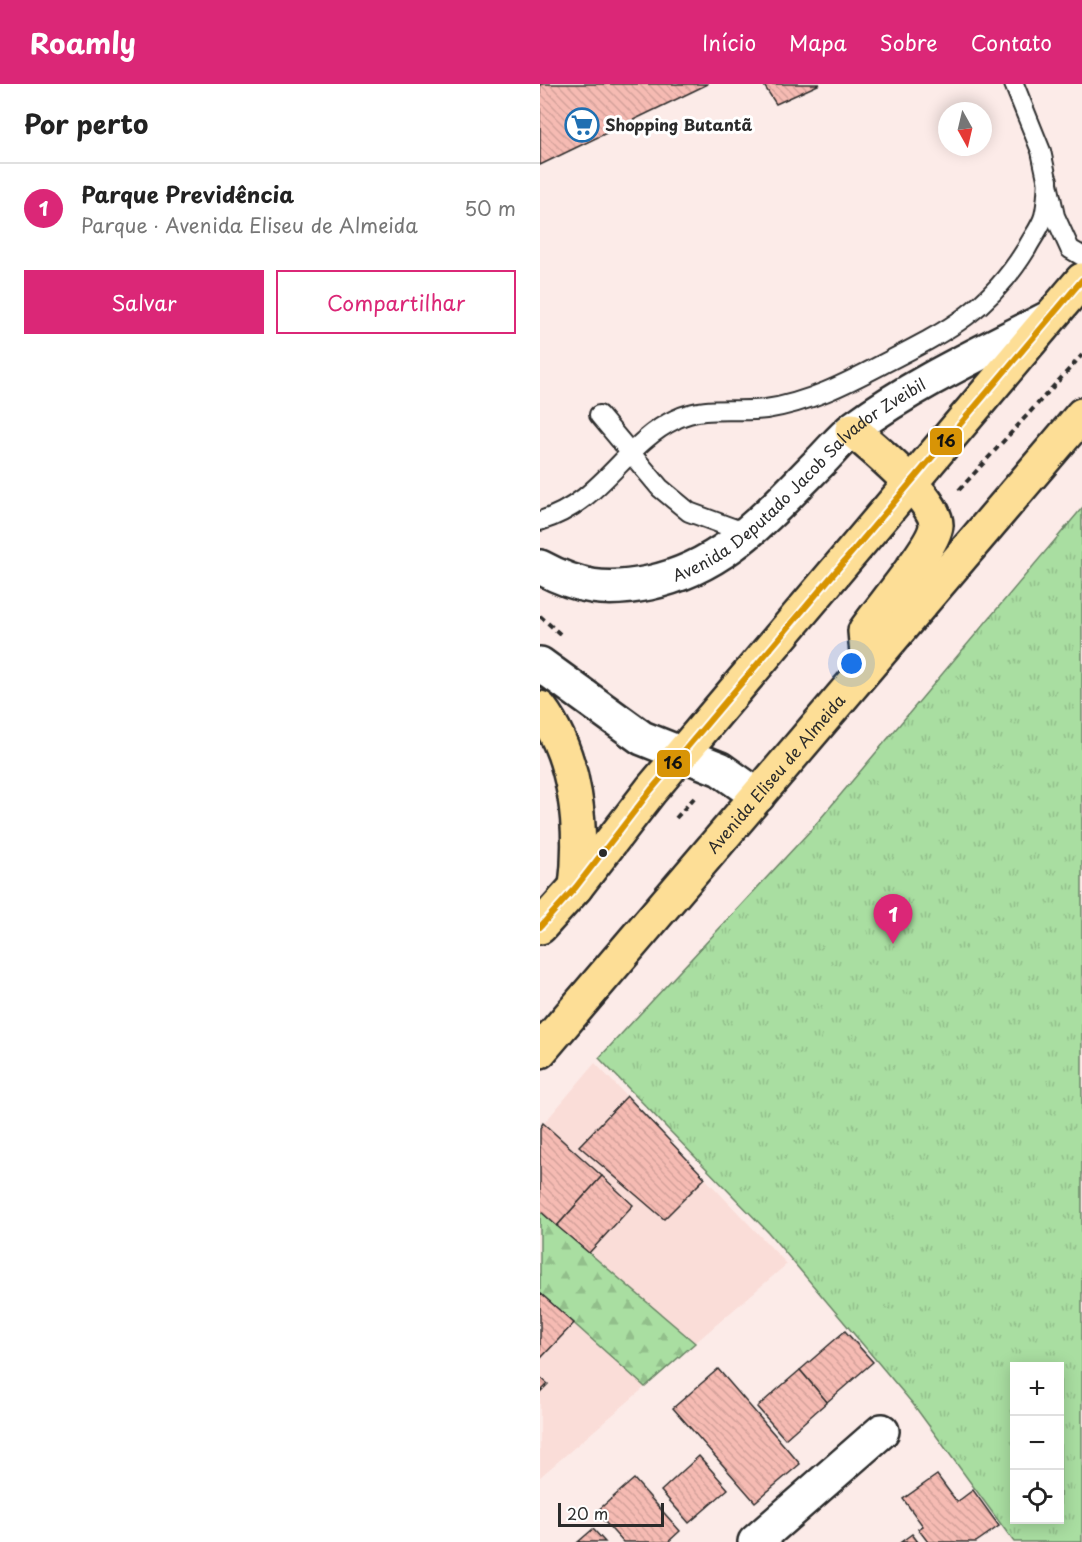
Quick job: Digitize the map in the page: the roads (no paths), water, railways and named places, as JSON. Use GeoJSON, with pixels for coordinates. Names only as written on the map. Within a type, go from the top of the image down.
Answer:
{"type":"FeatureCollection","features":[{"type":"Feature","properties":{"kind":"main road"},"geometry":{"type":"LineString","coordinates":[[540,927],[576,887],[651,790],[1082,280]]}},
{"type":"Feature","properties":{"kind":"main road","name":"Avenida Deputado Jacob Salvador Zveibil"},"geometry":{"type":"LineString","coordinates":[[540,567],[565,581],[595,588],[632,587],[677,577],[720,556],[749,534],[852,430],[888,403],[1049,318]]}},
{"type":"Feature","properties":{"kind":"main road","name":"Avenida Eliseu de Almeida"},"geometry":{"type":"LineString","coordinates":[[540,1051],[1082,415]]}},
{"type":"Feature","properties":{"kind":"main road"},"geometry":{"type":"LineString","coordinates":[[852,430],[910,482],[934,517],[936,525],[929,545],[865,631],[868,665]]}},
{"type":"Feature","properties":{"kind":"main road"},"geometry":{"type":"LineString","coordinates":[[540,664],[642,738],[720,769],[758,796]]}},
{"type":"Feature","properties":{"kind":"main road"},"geometry":{"type":"LineString","coordinates":[[540,708],[557,737],[577,804],[579,832],[576,887]]}},
{"type":"Feature","properties":{"kind":"main road"},"geometry":{"type":"LineString","coordinates":[[755,1542],[882,1431]]}},
{"type":"Feature","properties":{"kind":"lane"},"geometry":{"type":"LineString","coordinates":[[1014,84],[1041,151],[1054,216],[1070,249],[1082,256]]}},
{"type":"Feature","properties":{"kind":"lane"},"geometry":{"type":"LineString","coordinates":[[540,521],[579,504],[656,431],[678,417],[706,411],[766,409],[810,398],[861,375],[965,319],[994,294],[1016,265],[1037,230],[1044,217],[1048,180]]}},
{"type":"Feature","properties":{"kind":"lane"},"geometry":{"type":"LineString","coordinates":[[599,415],[660,488],[689,512],[749,534]]}},
{"type":"Feature","properties":{"kind":"place","name":"Shopping Butantã"},"geometry":{"type":"Point","coordinates":[582,125]}},
{"type":"Feature","properties":{"kind":"place","name":"Parque Previdência"},"geometry":{"type":"Point","coordinates":[893,944]}}]}
